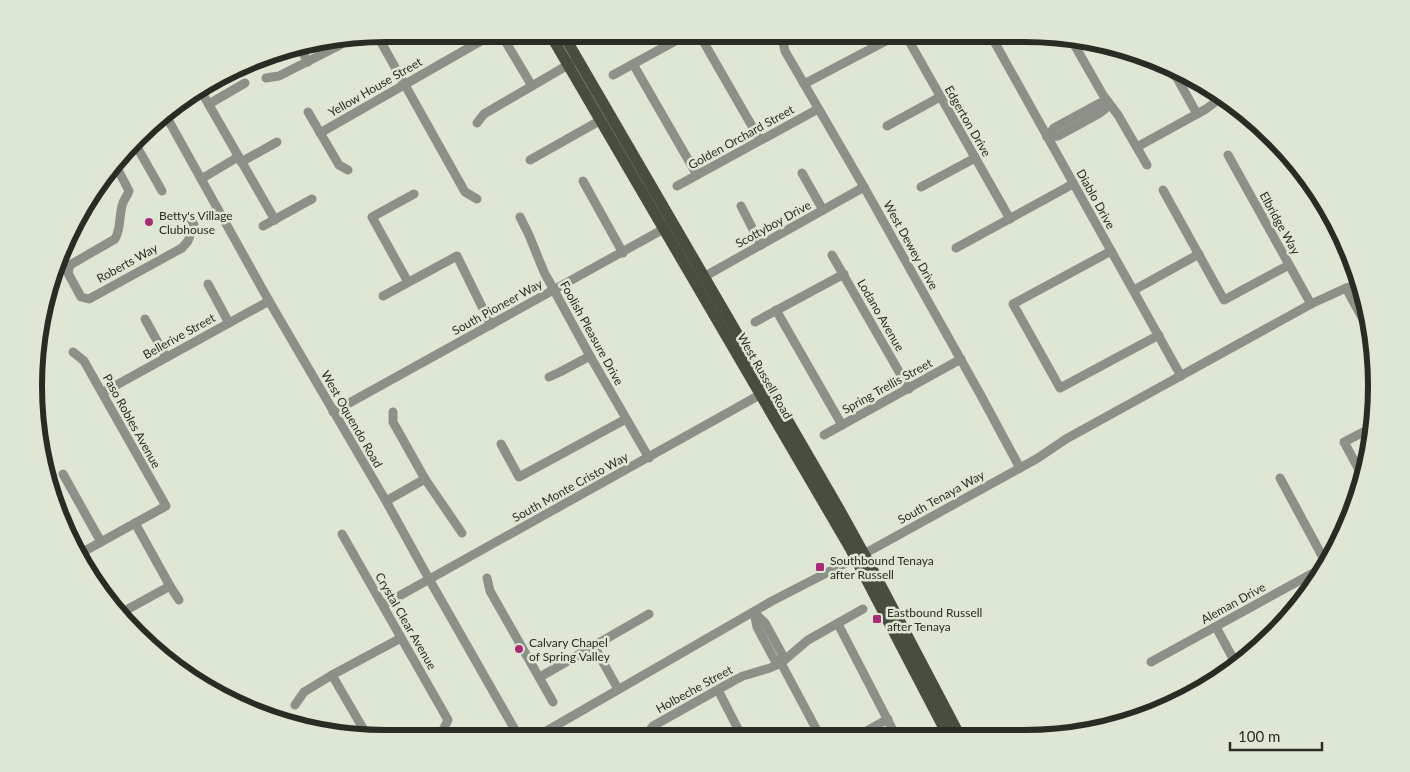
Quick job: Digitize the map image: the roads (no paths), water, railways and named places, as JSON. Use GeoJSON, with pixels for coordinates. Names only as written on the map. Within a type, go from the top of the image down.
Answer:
{"type":"FeatureCollection","features":[{"type":"Feature","properties":{"kind":"main road","name":"West Russell Road"},"geometry":{"type":"LineString","coordinates":[[557,42],[573,62],[765,392],[860,556],[957,730]]}},
{"type":"Feature","properties":{"kind":"main road","name":"West Russell Road"},"geometry":{"type":"LineString","coordinates":[[566,42],[573,62],[601,120],[669,227]]}},
{"type":"Feature","properties":{"kind":"main road","name":"West Russell Road"},"geometry":{"type":"LineString","coordinates":[[860,556],[945,730]]}},
{"type":"Feature","properties":{"kind":"street"},"geometry":{"type":"LineString","coordinates":[[382,42],[466,192],[477,199]]}},
{"type":"Feature","properties":{"kind":"street","name":"Yellow House Street"},"geometry":{"type":"LineString","coordinates":[[320,133],[479,42]]}},
{"type":"Feature","properties":{"kind":"street"},"geometry":{"type":"LineString","coordinates":[[506,42],[532,86]]}},
{"type":"Feature","properties":{"kind":"street"},"geometry":{"type":"LineString","coordinates":[[613,75],[673,42]]}},
{"type":"Feature","properties":{"kind":"street"},"geometry":{"type":"LineString","coordinates":[[704,42],[760,140]]}},
{"type":"Feature","properties":{"kind":"street","name":"West Dewey Drive"},"geometry":{"type":"LineString","coordinates":[[783,42],[785,51],[961,359],[1020,468]]}},
{"type":"Feature","properties":{"kind":"street"},"geometry":{"type":"LineString","coordinates":[[804,84],[884,42]]}},
{"type":"Feature","properties":{"kind":"street","name":"Edgerton Drive"},"geometry":{"type":"LineString","coordinates":[[909,42],[1010,219]]}},
{"type":"Feature","properties":{"kind":"street","name":"Diablo Drive"},"geometry":{"type":"LineString","coordinates":[[995,42],[1181,376]]}},
{"type":"Feature","properties":{"kind":"street"},"geometry":{"type":"LineString","coordinates":[[266,78],[279,76],[339,45]]}},
{"type":"Feature","properties":{"kind":"street"},"geometry":{"type":"LineString","coordinates":[[1076,46],[1108,102],[1138,147],[1147,166]]}},
{"type":"Feature","properties":{"kind":"street"},"geometry":{"type":"LineString","coordinates":[[303,53],[308,62]]}},
{"type":"Feature","properties":{"kind":"street"},"geometry":{"type":"LineString","coordinates":[[477,123],[484,114],[573,62]]}},
{"type":"Feature","properties":{"kind":"street"},"geometry":{"type":"LineString","coordinates":[[633,64],[697,175]]}},
{"type":"Feature","properties":{"kind":"street"},"geometry":{"type":"LineString","coordinates":[[1177,79],[1197,114]]}},
{"type":"Feature","properties":{"kind":"street"},"geometry":{"type":"LineString","coordinates":[[209,104],[245,83]]}},
{"type":"Feature","properties":{"kind":"street"},"geometry":{"type":"LineString","coordinates":[[204,95],[275,220]]}},
{"type":"Feature","properties":{"kind":"street"},"geometry":{"type":"LineString","coordinates":[[887,126],[940,97]]}},
{"type":"Feature","properties":{"kind":"street"},"geometry":{"type":"LineString","coordinates":[[1138,147],[1206,109],[1217,101]]}},
{"type":"Feature","properties":{"kind":"street"},"geometry":{"type":"LineString","coordinates":[[1048,137],[1054,128],[1100,103],[1108,102]]}},
{"type":"Feature","properties":{"kind":"street","name":"Golden Orchard Street"},"geometry":{"type":"LineString","coordinates":[[677,186],[818,109]]}},
{"type":"Feature","properties":{"kind":"street"},"geometry":{"type":"LineString","coordinates":[[308,112],[339,166],[348,170]]}},
{"type":"Feature","properties":{"kind":"street"},"geometry":{"type":"LineString","coordinates":[[530,160],[601,120]]}},
{"type":"Feature","properties":{"kind":"street","name":"West Oquendo Road"},"geometry":{"type":"LineString","coordinates":[[168,121],[515,730]]}},
{"type":"Feature","properties":{"kind":"street"},"geometry":{"type":"LineString","coordinates":[[201,179],[278,142]]}},
{"type":"Feature","properties":{"kind":"street"},"geometry":{"type":"LineString","coordinates":[[138,149],[162,191]]}},
{"type":"Feature","properties":{"kind":"street","name":"Elbridge Way"},"geometry":{"type":"LineString","coordinates":[[1228,155],[1311,304]]}},
{"type":"Feature","properties":{"kind":"street"},"geometry":{"type":"LineString","coordinates":[[921,187],[975,158]]}},
{"type":"Feature","properties":{"kind":"street","name":"Roberts Way"},"geometry":{"type":"LineString","coordinates":[[118,171],[129,191],[122,203],[118,234],[115,239],[70,265],[68,273],[82,297],[89,299],[182,248],[188,241],[194,225],[191,218]]}},
{"type":"Feature","properties":{"kind":"street"},"geometry":{"type":"LineString","coordinates":[[802,173],[823,210]]}},
{"type":"Feature","properties":{"kind":"street"},"geometry":{"type":"LineString","coordinates":[[584,182],[623,253]]}},
{"type":"Feature","properties":{"kind":"street"},"geometry":{"type":"LineString","coordinates":[[956,248],[1074,184]]}},
{"type":"Feature","properties":{"kind":"street","name":"Scottyboy Drive"},"geometry":{"type":"LineString","coordinates":[[699,279],[864,187]]}},
{"type":"Feature","properties":{"kind":"street"},"geometry":{"type":"LineString","coordinates":[[1164,190],[1224,300],[1289,264]]}},
{"type":"Feature","properties":{"kind":"street"},"geometry":{"type":"LineString","coordinates":[[408,282],[372,217],[414,194]]}},
{"type":"Feature","properties":{"kind":"street"},"geometry":{"type":"LineString","coordinates":[[263,226],[312,199]]}},
{"type":"Feature","properties":{"kind":"street"},"geometry":{"type":"LineString","coordinates":[[741,206],[761,245]]}},
{"type":"Feature","properties":{"kind":"street","name":"Foolish Pleasure Drive"},"geometry":{"type":"LineString","coordinates":[[520,217],[544,272],[648,458]]}},
{"type":"Feature","properties":{"kind":"street","name":"South Pioneer Way"},"geometry":{"type":"LineString","coordinates":[[333,412],[669,227]]}},
{"type":"Feature","properties":{"kind":"street"},"geometry":{"type":"LineString","coordinates":[[1111,251],[1013,304],[1060,388],[1159,335]]}},
{"type":"Feature","properties":{"kind":"street"},"geometry":{"type":"LineString","coordinates":[[1134,290],[1199,254]]}},
{"type":"Feature","properties":{"kind":"street","name":"Lodano Avenue"},"geometry":{"type":"LineString","coordinates":[[832,255],[908,389]]}},
{"type":"Feature","properties":{"kind":"street"},"geometry":{"type":"LineString","coordinates":[[384,296],[457,256],[491,325]]}},
{"type":"Feature","properties":{"kind":"street"},"geometry":{"type":"LineString","coordinates":[[754,322],[844,274]]}},
{"type":"Feature","properties":{"kind":"street"},"geometry":{"type":"LineString","coordinates":[[208,284],[229,323]]}},
{"type":"Feature","properties":{"kind":"street","name":"South Tenaya Way"},"geometry":{"type":"LineString","coordinates":[[548,730],[754,612],[1038,458],[1066,439],[1311,304],[1352,286]]}},
{"type":"Feature","properties":{"kind":"street"},"geometry":{"type":"LineString","coordinates":[[1346,288],[1360,313]]}},
{"type":"Feature","properties":{"kind":"street","name":"Bellerive Street"},"geometry":{"type":"LineString","coordinates":[[102,393],[269,300]]}},
{"type":"Feature","properties":{"kind":"street"},"geometry":{"type":"LineString","coordinates":[[776,310],[842,425]]}},
{"type":"Feature","properties":{"kind":"street"},"geometry":{"type":"LineString","coordinates":[[145,319],[166,357]]}},
{"type":"Feature","properties":{"kind":"street","name":"Paso Robles Avenue"},"geometry":{"type":"LineString","coordinates":[[73,352],[84,361],[166,506],[135,523]]}},
{"type":"Feature","properties":{"kind":"street"},"geometry":{"type":"LineString","coordinates":[[549,377],[590,356]]}},
{"type":"Feature","properties":{"kind":"street","name":"Spring Trellis Street"},"geometry":{"type":"LineString","coordinates":[[824,435],[961,359]]}},
{"type":"Feature","properties":{"kind":"street","name":"South Monte Cristo Way"},"geometry":{"type":"LineString","coordinates":[[383,605],[765,392]]}},
{"type":"Feature","properties":{"kind":"street"},"geometry":{"type":"LineString","coordinates":[[393,412],[393,422],[425,479],[462,533]]}},
{"type":"Feature","properties":{"kind":"street"},"geometry":{"type":"LineString","coordinates":[[501,444],[519,477],[626,418]]}},
{"type":"Feature","properties":{"kind":"street"},"geometry":{"type":"LineString","coordinates":[[1358,467],[1344,442],[1365,431]]}},
{"type":"Feature","properties":{"kind":"street"},"geometry":{"type":"LineString","coordinates":[[63,474],[101,542]]}},
{"type":"Feature","properties":{"kind":"street"},"geometry":{"type":"LineString","coordinates":[[1280,478],[1322,556]]}},
{"type":"Feature","properties":{"kind":"street"},"geometry":{"type":"LineString","coordinates":[[386,501],[425,479]]}},
{"type":"Feature","properties":{"kind":"street"},"geometry":{"type":"LineString","coordinates":[[85,551],[135,523],[179,600]]}},
{"type":"Feature","properties":{"kind":"street","name":"Crystal Clear Avenue"},"geometry":{"type":"LineString","coordinates":[[342,534],[448,720],[443,730]]}},
{"type":"Feature","properties":{"kind":"street","name":"Aleman Drive"},"geometry":{"type":"LineString","coordinates":[[1151,662],[1311,575]]}},
{"type":"Feature","properties":{"kind":"street"},"geometry":{"type":"LineString","coordinates":[[487,578],[490,591],[553,702]]}},
{"type":"Feature","properties":{"kind":"street"},"geometry":{"type":"LineString","coordinates":[[126,610],[170,586]]}},
{"type":"Feature","properties":{"kind":"street","name":"Holbeche Street"},"geometry":{"type":"LineString","coordinates":[[649,730],[652,726],[743,676],[781,663],[808,640],[863,610]]}},
{"type":"Feature","properties":{"kind":"street"},"geometry":{"type":"LineString","coordinates":[[754,612],[765,623],[782,654],[781,663],[817,730]]}},
{"type":"Feature","properties":{"kind":"street"},"geometry":{"type":"LineString","coordinates":[[540,677],[649,614]]}},
{"type":"Feature","properties":{"kind":"street"},"geometry":{"type":"LineString","coordinates":[[838,624],[893,730]]}},
{"type":"Feature","properties":{"kind":"street"},"geometry":{"type":"LineString","coordinates":[[1216,627],[1233,659]]}},
{"type":"Feature","properties":{"kind":"street"},"geometry":{"type":"LineString","coordinates":[[295,705],[304,692],[332,674],[401,638]]}},
{"type":"Feature","properties":{"kind":"street"},"geometry":{"type":"LineString","coordinates":[[594,646],[618,689]]}},
{"type":"Feature","properties":{"kind":"street"},"geometry":{"type":"LineString","coordinates":[[332,674],[363,729]]}},
{"type":"Feature","properties":{"kind":"street"},"geometry":{"type":"LineString","coordinates":[[718,690],[738,729]]}},
{"type":"Feature","properties":{"kind":"street"},"geometry":{"type":"LineString","coordinates":[[869,730],[888,719]]}},
{"type":"Feature","properties":{"kind":"place","name":"Betty's Village Clubhouse"},"geometry":{"type":"Point","coordinates":[149,222]}},
{"type":"Feature","properties":{"kind":"place","name":"Southbound Tenaya after Russell"},"geometry":{"type":"Point","coordinates":[820,567]}},
{"type":"Feature","properties":{"kind":"place","name":"Eastbound Russell after Tenaya"},"geometry":{"type":"Point","coordinates":[877,619]}},
{"type":"Feature","properties":{"kind":"place","name":"Calvary Chapel of Spring Valley"},"geometry":{"type":"Point","coordinates":[519,649]}}]}
